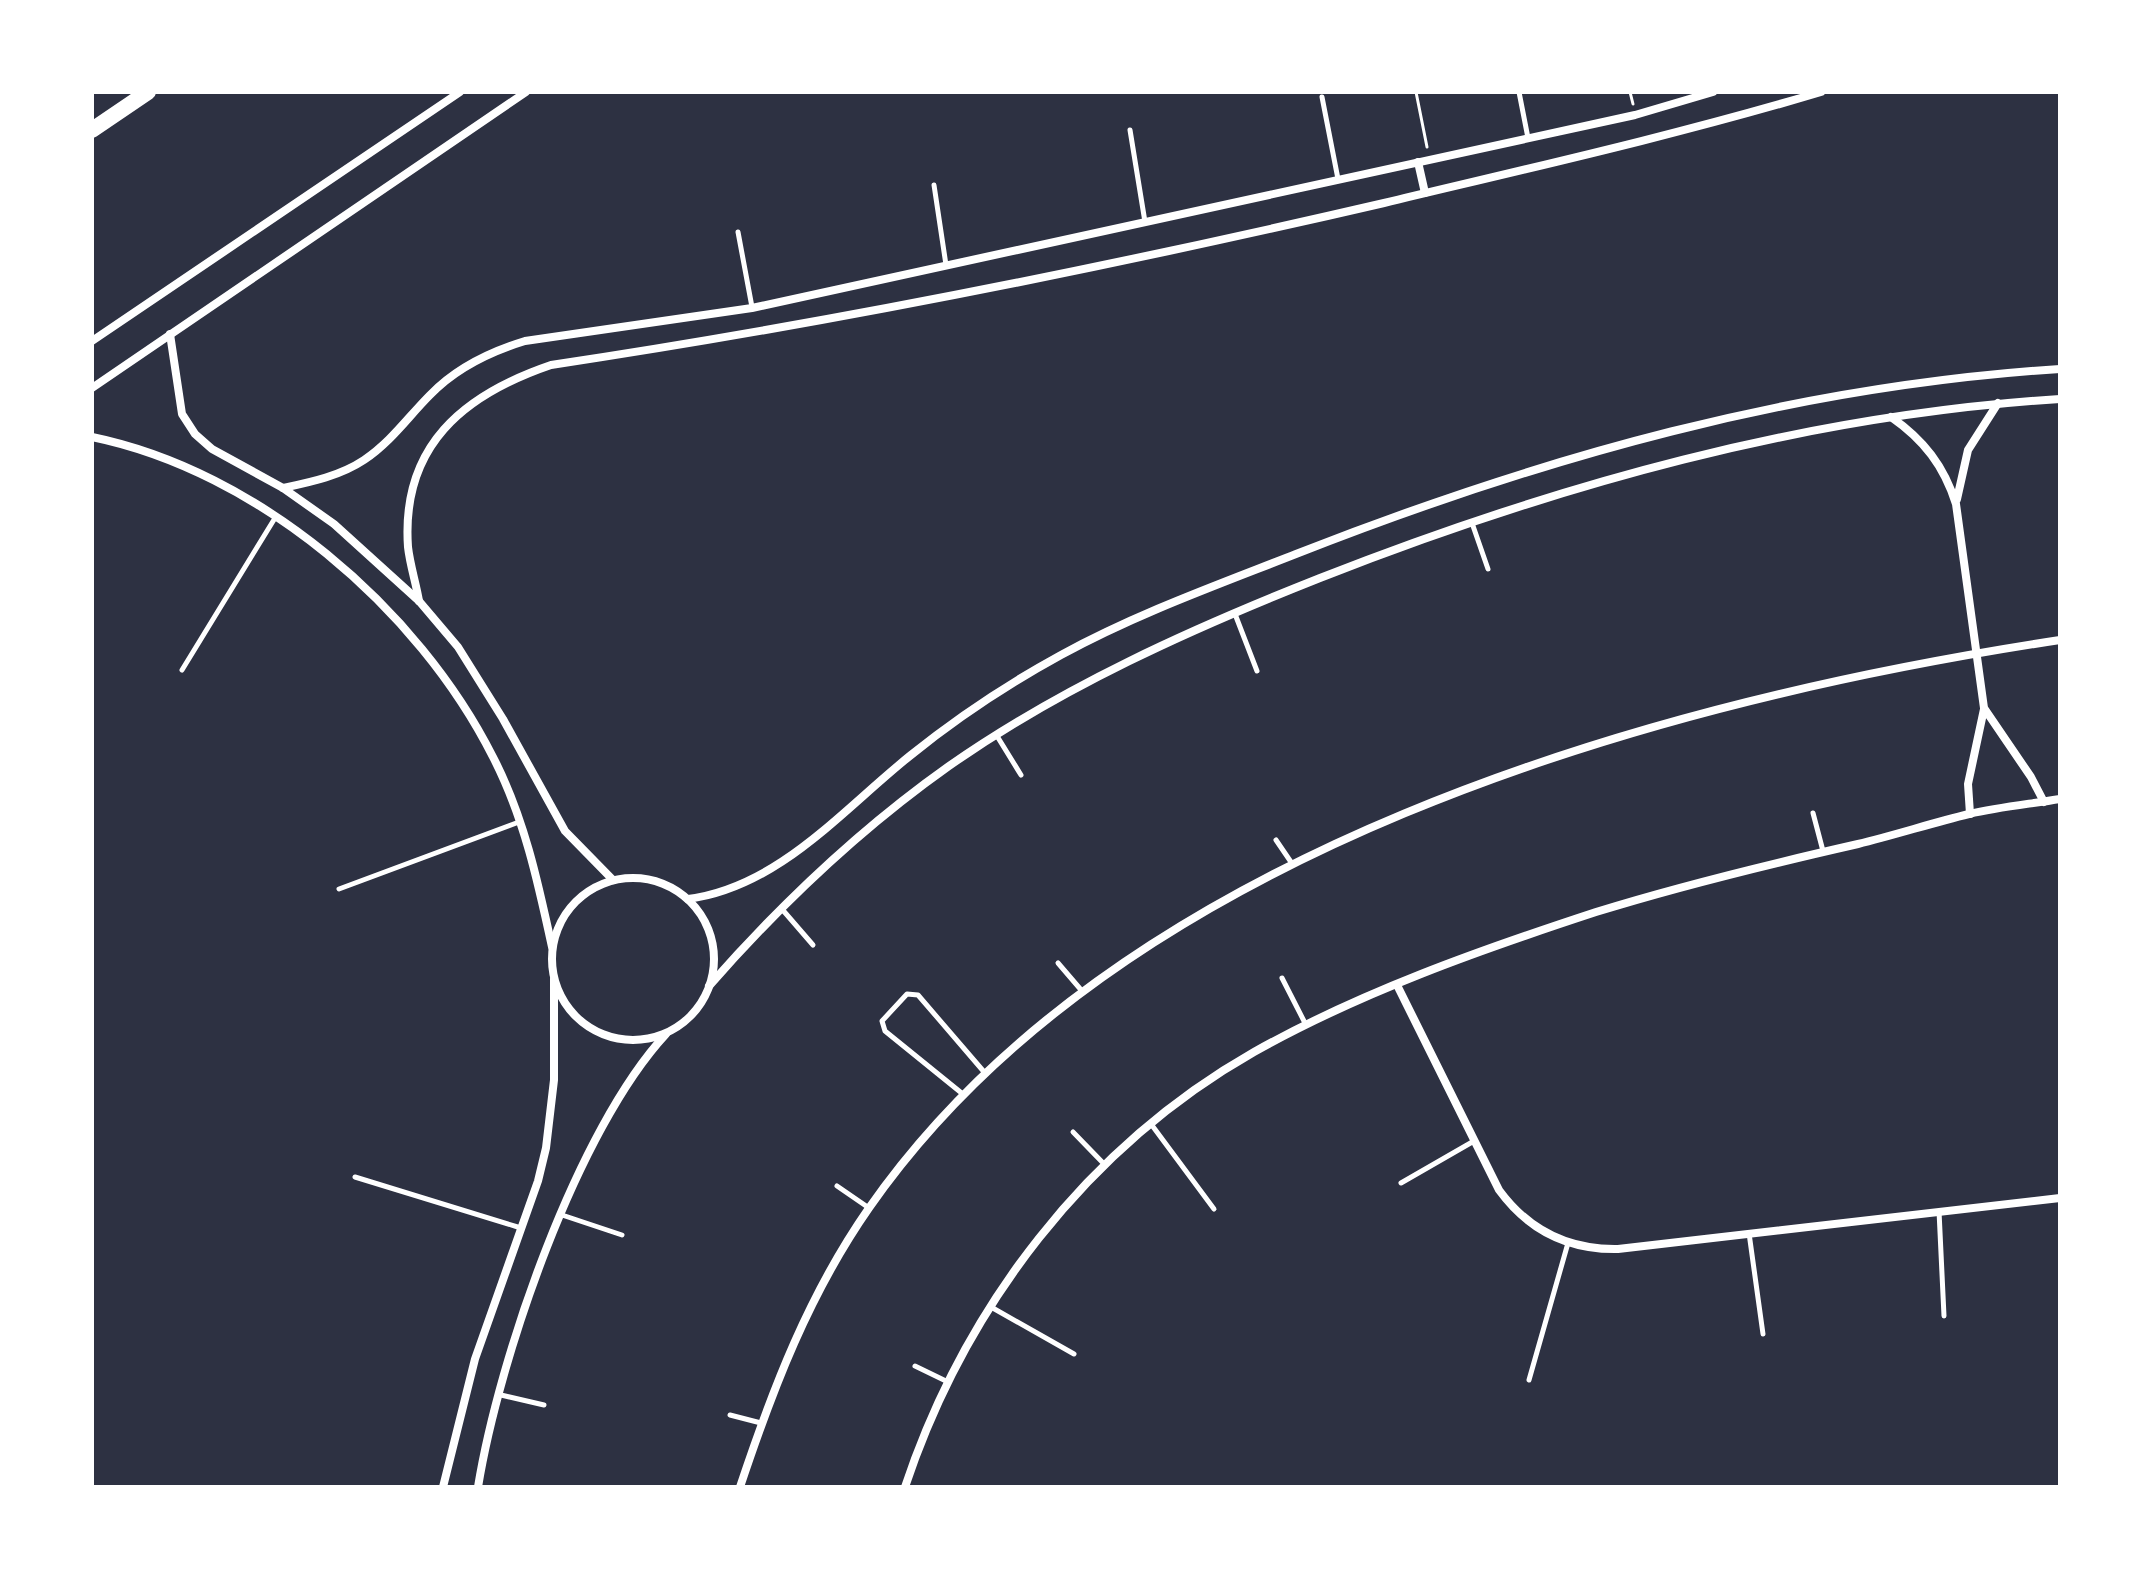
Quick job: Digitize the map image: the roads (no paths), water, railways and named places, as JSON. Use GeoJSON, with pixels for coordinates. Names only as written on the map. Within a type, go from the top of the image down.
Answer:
{"type":"FeatureCollection","features":[{"type":"Feature","properties":{"kind":"highway"},"geometry":{"type":"LineString","coordinates":[[92,130],[148,92]]}},
{"type":"Feature","properties":{"kind":"street"},"geometry":{"type":"LineString","coordinates":[[92,341],[460,92]]}},
{"type":"Feature","properties":{"kind":"street"},"geometry":{"type":"LineString","coordinates":[[92,388],[526,92]]}},
{"type":"Feature","properties":{"kind":"street"},"geometry":{"type":"LineString","coordinates":[[283,488],[336,474],[363,461],[387,442],[450,377],[498,349],[525,341],[752,308],[1635,115],[1713,92]]}},
{"type":"Feature","properties":{"kind":"street"},"geometry":{"type":"LineString","coordinates":[[419,601],[408,548],[409,512],[424,459],[455,416],[499,384],[551,365],[764,333],[1222,241],[1652,139],[1821,92]]}},
{"type":"Feature","properties":{"kind":"street"},"geometry":{"type":"LineString","coordinates":[[1418,162],[1425,193]]}},
{"type":"Feature","properties":{"kind":"street"},"geometry":{"type":"LineString","coordinates":[[170,334],[182,414],[188,425],[203,443],[283,488],[334,524],[419,601],[458,647],[503,719],[565,831],[613,880]]}},
{"type":"Feature","properties":{"kind":"street"},"geometry":{"type":"LineString","coordinates":[[688,899],[727,891],[763,875],[947,727],[1064,653],[1147,614],[1342,536],[1504,479],[1707,421],[1885,385],[2060,369]]}},
{"type":"Feature","properties":{"kind":"street"},"geometry":{"type":"LineString","coordinates":[[478,1487],[501,1395],[532,1295],[562,1215],[616,1101],[668,1032],[693,1013],[709,986],[781,908],[877,821],[952,764],[1121,665],[1353,565],[1472,523],[1686,459],[1890,417],[1998,403],[2060,399]]}},
{"type":"Feature","properties":{"kind":"street"},"geometry":{"type":"LineString","coordinates":[[1956,504],[1968,450],[1998,403]]}},
{"type":"Feature","properties":{"kind":"street"},"geometry":{"type":"LineString","coordinates":[[1890,417],[1932,454],[1956,504],[1984,708],[1968,784],[1970,814]]}},
{"type":"Feature","properties":{"kind":"street"},"geometry":{"type":"LineString","coordinates":[[92,437],[130,447],[188,470],[275,518],[374,596],[434,662],[493,757],[520,822],[552,947],[551,1114],[538,1181],[475,1359],[443,1487]]}},
{"type":"Feature","properties":{"kind":"street"},"geometry":{"type":"LineString","coordinates":[[740,1487],[761,1423],[800,1325],[869,1208],[917,1145],[985,1073],[1082,991],[1146,945],[1356,834],[1565,755],[1816,686],[2060,640]]}},
{"type":"Feature","properties":{"kind":"street"},"geometry":{"type":"LineString","coordinates":[[1984,708],[2031,777],[2044,802]]}},
{"type":"Feature","properties":{"kind":"street"},"geometry":{"type":"LineString","coordinates":[[905,1487],[948,1382],[988,1306],[1037,1240],[1105,1165],[1151,1124],[1251,1054],[1306,1025],[1397,985],[1494,947],[1627,902],[1970,814],[2060,799]]}},
{"type":"Feature","properties":{"kind":"street"},"geometry":{"type":"LineString","coordinates":[[552,947],[563,917],[584,894],[613,880],[645,879],[675,889],[698,910],[712,939],[714,955],[709,986]]}},
{"type":"Feature","properties":{"kind":"street"},"geometry":{"type":"LineString","coordinates":[[554,979],[559,994],[578,1019],[605,1035],[637,1040],[668,1032]]}},
{"type":"Feature","properties":{"kind":"street"},"geometry":{"type":"LineString","coordinates":[[1397,985],[1474,1141],[1510,1205],[1538,1229],[1568,1243],[1618,1249],[2060,1198]]}},
{"type":"Feature","properties":{"kind":"lane"},"geometry":{"type":"LineString","coordinates":[[1519,92],[1528,138]]}},
{"type":"Feature","properties":{"kind":"lane"},"geometry":{"type":"LineString","coordinates":[[1322,97],[1338,179]]}},
{"type":"Feature","properties":{"kind":"lane"},"geometry":{"type":"LineString","coordinates":[[1130,130],[1145,222]]}},
{"type":"Feature","properties":{"kind":"lane"},"geometry":{"type":"LineString","coordinates":[[934,185],[946,266]]}},
{"type":"Feature","properties":{"kind":"lane"},"geometry":{"type":"LineString","coordinates":[[738,232],[752,308]]}},
{"type":"Feature","properties":{"kind":"lane"},"geometry":{"type":"LineString","coordinates":[[182,670],[275,518]]}},
{"type":"Feature","properties":{"kind":"lane"},"geometry":{"type":"LineString","coordinates":[[1472,523],[1488,569]]}},
{"type":"Feature","properties":{"kind":"lane"},"geometry":{"type":"LineString","coordinates":[[1235,614],[1257,671]]}},
{"type":"Feature","properties":{"kind":"lane"},"geometry":{"type":"LineString","coordinates":[[997,736],[1021,775]]}},
{"type":"Feature","properties":{"kind":"lane"},"geometry":{"type":"LineString","coordinates":[[1813,813],[1823,851]]}},
{"type":"Feature","properties":{"kind":"lane"},"geometry":{"type":"LineString","coordinates":[[339,889],[520,822]]}},
{"type":"Feature","properties":{"kind":"lane"},"geometry":{"type":"LineString","coordinates":[[1276,840],[1293,865]]}},
{"type":"Feature","properties":{"kind":"lane"},"geometry":{"type":"LineString","coordinates":[[781,908],[813,945]]}},
{"type":"Feature","properties":{"kind":"lane"},"geometry":{"type":"LineString","coordinates":[[1058,963],[1082,991]]}},
{"type":"Feature","properties":{"kind":"lane"},"geometry":{"type":"LineString","coordinates":[[1282,978],[1306,1025]]}},
{"type":"Feature","properties":{"kind":"lane"},"geometry":{"type":"LineString","coordinates":[[964,1095],[885,1031],[882,1021],[886,1013],[907,994],[918,995],[985,1073]]}},
{"type":"Feature","properties":{"kind":"lane"},"geometry":{"type":"LineString","coordinates":[[1151,1124],[1214,1209]]}},
{"type":"Feature","properties":{"kind":"lane"},"geometry":{"type":"LineString","coordinates":[[1073,1132],[1105,1165]]}},
{"type":"Feature","properties":{"kind":"lane"},"geometry":{"type":"LineString","coordinates":[[1401,1183],[1474,1141]]}},
{"type":"Feature","properties":{"kind":"lane"},"geometry":{"type":"LineString","coordinates":[[355,1177],[522,1228]]}},
{"type":"Feature","properties":{"kind":"lane"},"geometry":{"type":"LineString","coordinates":[[837,1186],[869,1208]]}},
{"type":"Feature","properties":{"kind":"lane"},"geometry":{"type":"LineString","coordinates":[[1939,1211],[1944,1316]]}},
{"type":"Feature","properties":{"kind":"lane"},"geometry":{"type":"LineString","coordinates":[[562,1215],[622,1235]]}},
{"type":"Feature","properties":{"kind":"lane"},"geometry":{"type":"LineString","coordinates":[[1749,1233],[1763,1334]]}},
{"type":"Feature","properties":{"kind":"lane"},"geometry":{"type":"LineString","coordinates":[[1529,1380],[1568,1243]]}},
{"type":"Feature","properties":{"kind":"lane"},"geometry":{"type":"LineString","coordinates":[[988,1306],[1074,1354]]}},
{"type":"Feature","properties":{"kind":"lane"},"geometry":{"type":"LineString","coordinates":[[915,1366],[948,1382]]}},
{"type":"Feature","properties":{"kind":"lane"},"geometry":{"type":"LineString","coordinates":[[501,1395],[544,1405]]}},
{"type":"Feature","properties":{"kind":"lane"},"geometry":{"type":"LineString","coordinates":[[730,1415],[761,1423]]}}]}
